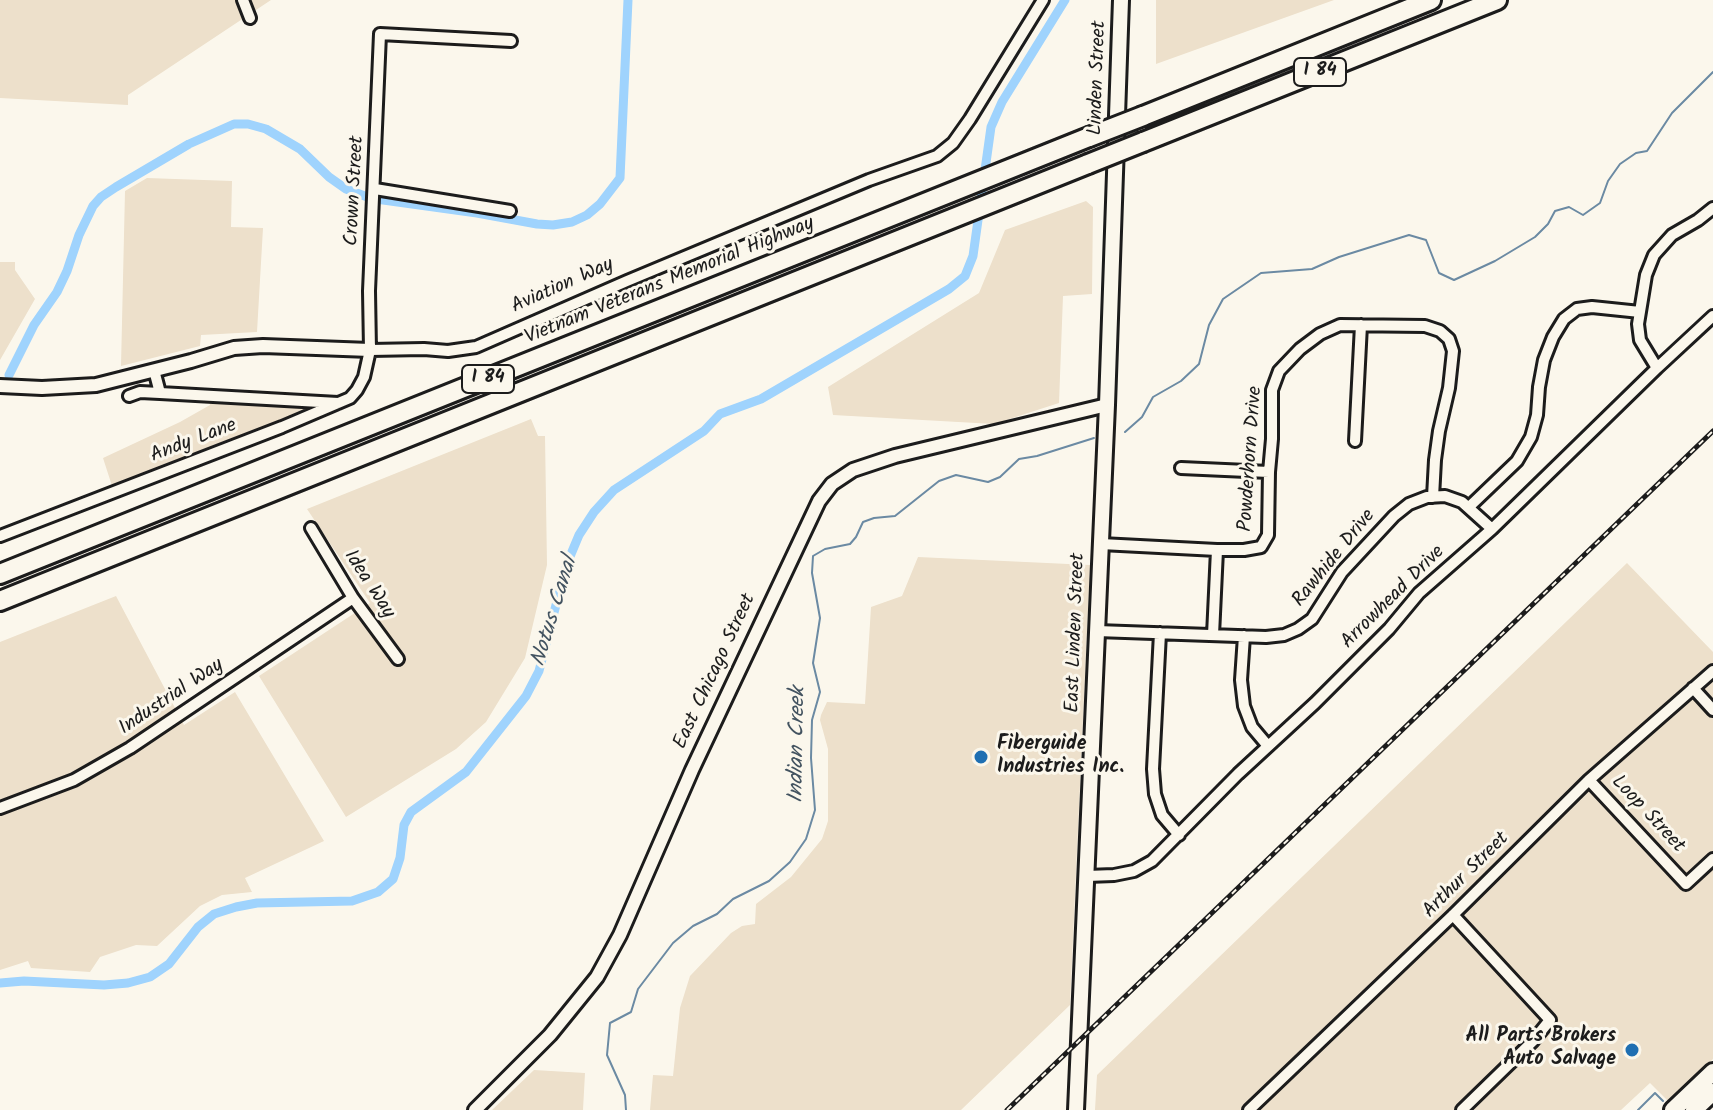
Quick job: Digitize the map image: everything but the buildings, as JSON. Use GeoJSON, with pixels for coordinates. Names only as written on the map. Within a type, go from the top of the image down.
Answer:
{"type":"FeatureCollection","features":[{"type":"Feature","properties":{"kind":"highway","name":"Vietnam Veterans Memorial Highway"},"geometry":{"type":"LineString","coordinates":[[0,574],[1431,0]]}},
{"type":"Feature","properties":{"kind":"highway","name":"I 84"},"geometry":{"type":"LineString","coordinates":[[0,601],[1497,0]]}},
{"type":"Feature","properties":{"kind":"main road","name":"Linden Street"},"geometry":{"type":"LineString","coordinates":[[1116,157],[1121,0]]}},
{"type":"Feature","properties":{"kind":"main road","name":"East Linden Street"},"geometry":{"type":"LineString","coordinates":[[1076,1110],[1116,157]]}},
{"type":"Feature","properties":{"kind":"main road"},"geometry":{"type":"LineString","coordinates":[[1673,1110],[1713,1072]]}},
{"type":"Feature","properties":{"kind":"main road"},"geometry":{"type":"LineString","coordinates":[[1694,1110],[1713,1092]]}},
{"type":"Feature","properties":{"kind":"street"},"geometry":{"type":"LineString","coordinates":[[243,0],[250,18]]}},
{"type":"Feature","properties":{"kind":"street","name":"Aviation Way"},"geometry":{"type":"LineString","coordinates":[[0,386],[42,388],[96,385],[234,348],[263,346],[448,351],[476,347],[869,180],[937,156],[953,143],[970,119],[1043,0]]}},
{"type":"Feature","properties":{"kind":"street","name":"Crown Street"},"geometry":{"type":"LineString","coordinates":[[370,350],[369,291],[380,34],[511,41]]}},
{"type":"Feature","properties":{"kind":"street"},"geometry":{"type":"LineString","coordinates":[[375,189],[510,211]]}},
{"type":"Feature","properties":{"kind":"street"},"geometry":{"type":"LineString","coordinates":[[1657,368],[1640,340],[1638,324],[1646,275],[1654,255],[1672,235],[1713,208]]}},
{"type":"Feature","properties":{"kind":"street"},"geometry":{"type":"LineString","coordinates":[[1469,507],[1517,461],[1531,437],[1544,360],[1564,319],[1577,309],[1592,307],[1640,312]]}},
{"type":"Feature","properties":{"kind":"street","name":"Arrowhead Drive"},"geometry":{"type":"LineString","coordinates":[[1087,876],[1134,871],[1152,861],[1389,629],[1419,593],[1492,529],[1713,316]]}},
{"type":"Feature","properties":{"kind":"street","name":"Powderhorn Drive"},"geometry":{"type":"LineString","coordinates":[[1101,544],[1217,550],[1261,547],[1268,535],[1272,390],[1279,371],[1300,349],[1320,334],[1340,325],[1425,326],[1440,331],[1449,339],[1453,351],[1435,460],[1433,497]]}},
{"type":"Feature","properties":{"kind":"street"},"geometry":{"type":"LineString","coordinates":[[1355,441],[1361,325]]}},
{"type":"Feature","properties":{"kind":"street","name":"Andy Lane"},"geometry":{"type":"LineString","coordinates":[[0,536],[350,398],[364,377],[370,350]]}},
{"type":"Feature","properties":{"kind":"street"},"geometry":{"type":"LineString","coordinates":[[154,370],[160,393]]}},
{"type":"Feature","properties":{"kind":"street"},"geometry":{"type":"LineString","coordinates":[[129,396],[140,392],[340,403]]}},
{"type":"Feature","properties":{"kind":"street","name":"East Chicago Street"},"geometry":{"type":"LineString","coordinates":[[475,1110],[550,1035],[597,977],[620,935],[692,770],[813,512],[832,484],[853,470],[895,456],[1107,405]]}},
{"type":"Feature","properties":{"kind":"street"},"geometry":{"type":"LineString","coordinates":[[1181,468],[1269,472]]}},
{"type":"Feature","properties":{"kind":"street"},"geometry":{"type":"LineString","coordinates":[[1433,497],[1445,496],[1462,502],[1492,529]]}},
{"type":"Feature","properties":{"kind":"street","name":"Rawhide Drive"},"geometry":{"type":"LineString","coordinates":[[1097,631],[1284,635],[1312,619],[1342,572],[1394,516],[1409,504],[1433,497]]}},
{"type":"Feature","properties":{"kind":"street","name":"Idea Way"},"geometry":{"type":"LineString","coordinates":[[311,528],[353,598],[398,659]]}},
{"type":"Feature","properties":{"kind":"street"},"geometry":{"type":"LineString","coordinates":[[1213,635],[1217,550]]}},
{"type":"Feature","properties":{"kind":"street","name":"Industrial Way"},"geometry":{"type":"LineString","coordinates":[[0,808],[74,780],[130,748],[353,598]]}},
{"type":"Feature","properties":{"kind":"street"},"geometry":{"type":"LineString","coordinates":[[1160,633],[1153,769],[1155,794],[1162,815],[1179,835]]}},
{"type":"Feature","properties":{"kind":"street"},"geometry":{"type":"LineString","coordinates":[[1244,636],[1241,680],[1244,706],[1252,727],[1268,746]]}},
{"type":"Feature","properties":{"kind":"street","name":"Arthur Street"},"geometry":{"type":"LineString","coordinates":[[1249,1110],[1589,780],[1713,671]]}},
{"type":"Feature","properties":{"kind":"street"},"geometry":{"type":"LineString","coordinates":[[1693,688],[1713,710]]}},
{"type":"Feature","properties":{"kind":"street","name":"Loop Street"},"geometry":{"type":"LineString","coordinates":[[1589,780],[1686,884],[1713,859]]}},
{"type":"Feature","properties":{"kind":"street"},"geometry":{"type":"LineString","coordinates":[[1453,915],[1550,1020],[1533,1041],[1462,1110]]}},
{"type":"Feature","properties":{"kind":"shaded area"},"geometry":{"type":"Polygon","coordinates":[[[0,0],[271,0],[128,95],[128,105],[0,98],[0,0]]]}},
{"type":"Feature","properties":{"kind":"shaded area"},"geometry":{"type":"Polygon","coordinates":[[[1156,0],[1334,0],[1156,64],[1156,0]]]}},
{"type":"Feature","properties":{"kind":"shaded area"},"geometry":{"type":"Polygon","coordinates":[[[147,178],[232,181],[231,227],[263,228],[257,332],[201,335],[200,346],[121,366],[125,191],[147,178]]]}},
{"type":"Feature","properties":{"kind":"shaded area"},"geometry":{"type":"Polygon","coordinates":[[[1086,201],[1093,207],[1092,294],[1063,296],[1059,403],[994,424],[833,415],[828,387],[979,293],[1005,230],[1086,201]]]}},
{"type":"Feature","properties":{"kind":"shaded area"},"geometry":{"type":"Polygon","coordinates":[[[0,262],[15,262],[15,270],[35,299],[0,360],[0,262]]]}},
{"type":"Feature","properties":{"kind":"shaded area"},"geometry":{"type":"Polygon","coordinates":[[[209,400],[312,405],[312,409],[113,489],[103,458],[180,422],[210,405],[209,400]]]}},
{"type":"Feature","properties":{"kind":"shaded area"},"geometry":{"type":"Polygon","coordinates":[[[531,419],[538,436],[545,436],[547,565],[525,658],[486,722],[456,749],[346,817],[259,676],[370,603],[307,509],[531,419]]]}},
{"type":"Feature","properties":{"kind":"shaded area"},"geometry":{"type":"Polygon","coordinates":[[[918,557],[1090,565],[1070,1005],[961,1110],[650,1110],[653,1075],[673,1076],[680,1008],[690,976],[731,933],[742,926],[755,924],[756,904],[791,877],[822,839],[828,821],[828,749],[821,715],[827,702],[865,704],[871,607],[902,596],[918,557]]]}},
{"type":"Feature","properties":{"kind":"shaded area"},"geometry":{"type":"Polygon","coordinates":[[[1627,563],[1713,652],[1713,1059],[1669,1102],[1650,1083],[1621,1110],[1095,1110],[1097,1075],[1627,563]]]}},
{"type":"Feature","properties":{"kind":"shaded area"},"geometry":{"type":"Polygon","coordinates":[[[116,596],[184,725],[235,692],[324,841],[245,878],[252,892],[222,895],[200,906],[157,946],[136,945],[100,957],[90,972],[31,968],[28,961],[0,970],[0,642],[116,596]]]}},
{"type":"Feature","properties":{"kind":"shaded area"},"geometry":{"type":"Polygon","coordinates":[[[534,1070],[585,1073],[583,1110],[492,1110],[534,1070]]]}},
{"type":"Feature","properties":{"kind":"waterway"},"geometry":{"type":"LineString","coordinates":[[376,199],[537,224],[572,222],[587,215],[620,178],[628,0]]}},
{"type":"Feature","properties":{"kind":"waterway","name":"Notus Canal"},"geometry":{"type":"LineString","coordinates":[[0,983],[128,983],[150,977],[169,964],[198,927],[214,914],[257,903],[352,901],[378,892],[393,879],[400,858],[404,825],[411,812],[466,772],[526,696],[539,671],[566,566],[579,535],[614,490],[704,431],[720,414],[761,399],[949,289],[965,276],[973,256],[991,127],[1002,102],[1065,0]]}},
{"type":"Feature","properties":{"kind":"waterway","name":"Indian Creek"},"geometry":{"type":"LineString","coordinates":[[1125,432],[1142,417],[1153,397],[1181,381],[1199,364],[1209,325],[1223,299],[1261,273],[1312,269],[1409,235],[1426,240],[1439,273],[1454,280],[1495,261],[1535,237],[1555,211],[1569,207],[1583,215],[1600,203],[1608,181],[1620,164],[1636,153],[1647,151],[1672,113],[1713,72]]}},
{"type":"Feature","properties":{"kind":"waterway"},"geometry":{"type":"LineString","coordinates":[[9,375],[34,325],[57,292],[93,206],[116,187],[189,144],[234,124],[266,129],[300,149],[346,189],[370,198]]}},
{"type":"Feature","properties":{"kind":"waterway","name":"Indian Creek"},"geometry":{"type":"LineString","coordinates":[[626,1110],[625,1095],[607,1055],[610,1023],[631,1012],[638,989],[673,943],[693,926],[717,914],[733,899],[769,881],[790,862],[806,839],[815,810],[812,720],[820,692],[813,663],[820,618],[812,573],[813,556],[825,549],[850,544],[863,522],[895,516],[939,481],[956,475],[988,482],[1000,477],[1019,459],[1094,438]]}},
{"type":"Feature","properties":{"kind":"waterway"},"geometry":{"type":"LineString","coordinates":[[1638,1110],[1655,1093],[1663,1101]]}},
{"type":"Feature","properties":{"kind":"railway"},"geometry":{"type":"LineString","coordinates":[[1007,1110],[1713,431]]}},
{"type":"Feature","properties":{"kind":"place","name":"Fiberguide Industries Inc."},"geometry":{"type":"Point","coordinates":[981,757]}},
{"type":"Feature","properties":{"kind":"place","name":"All Parts Brokers Auto Salvage"},"geometry":{"type":"Point","coordinates":[1632,1050]}}]}
